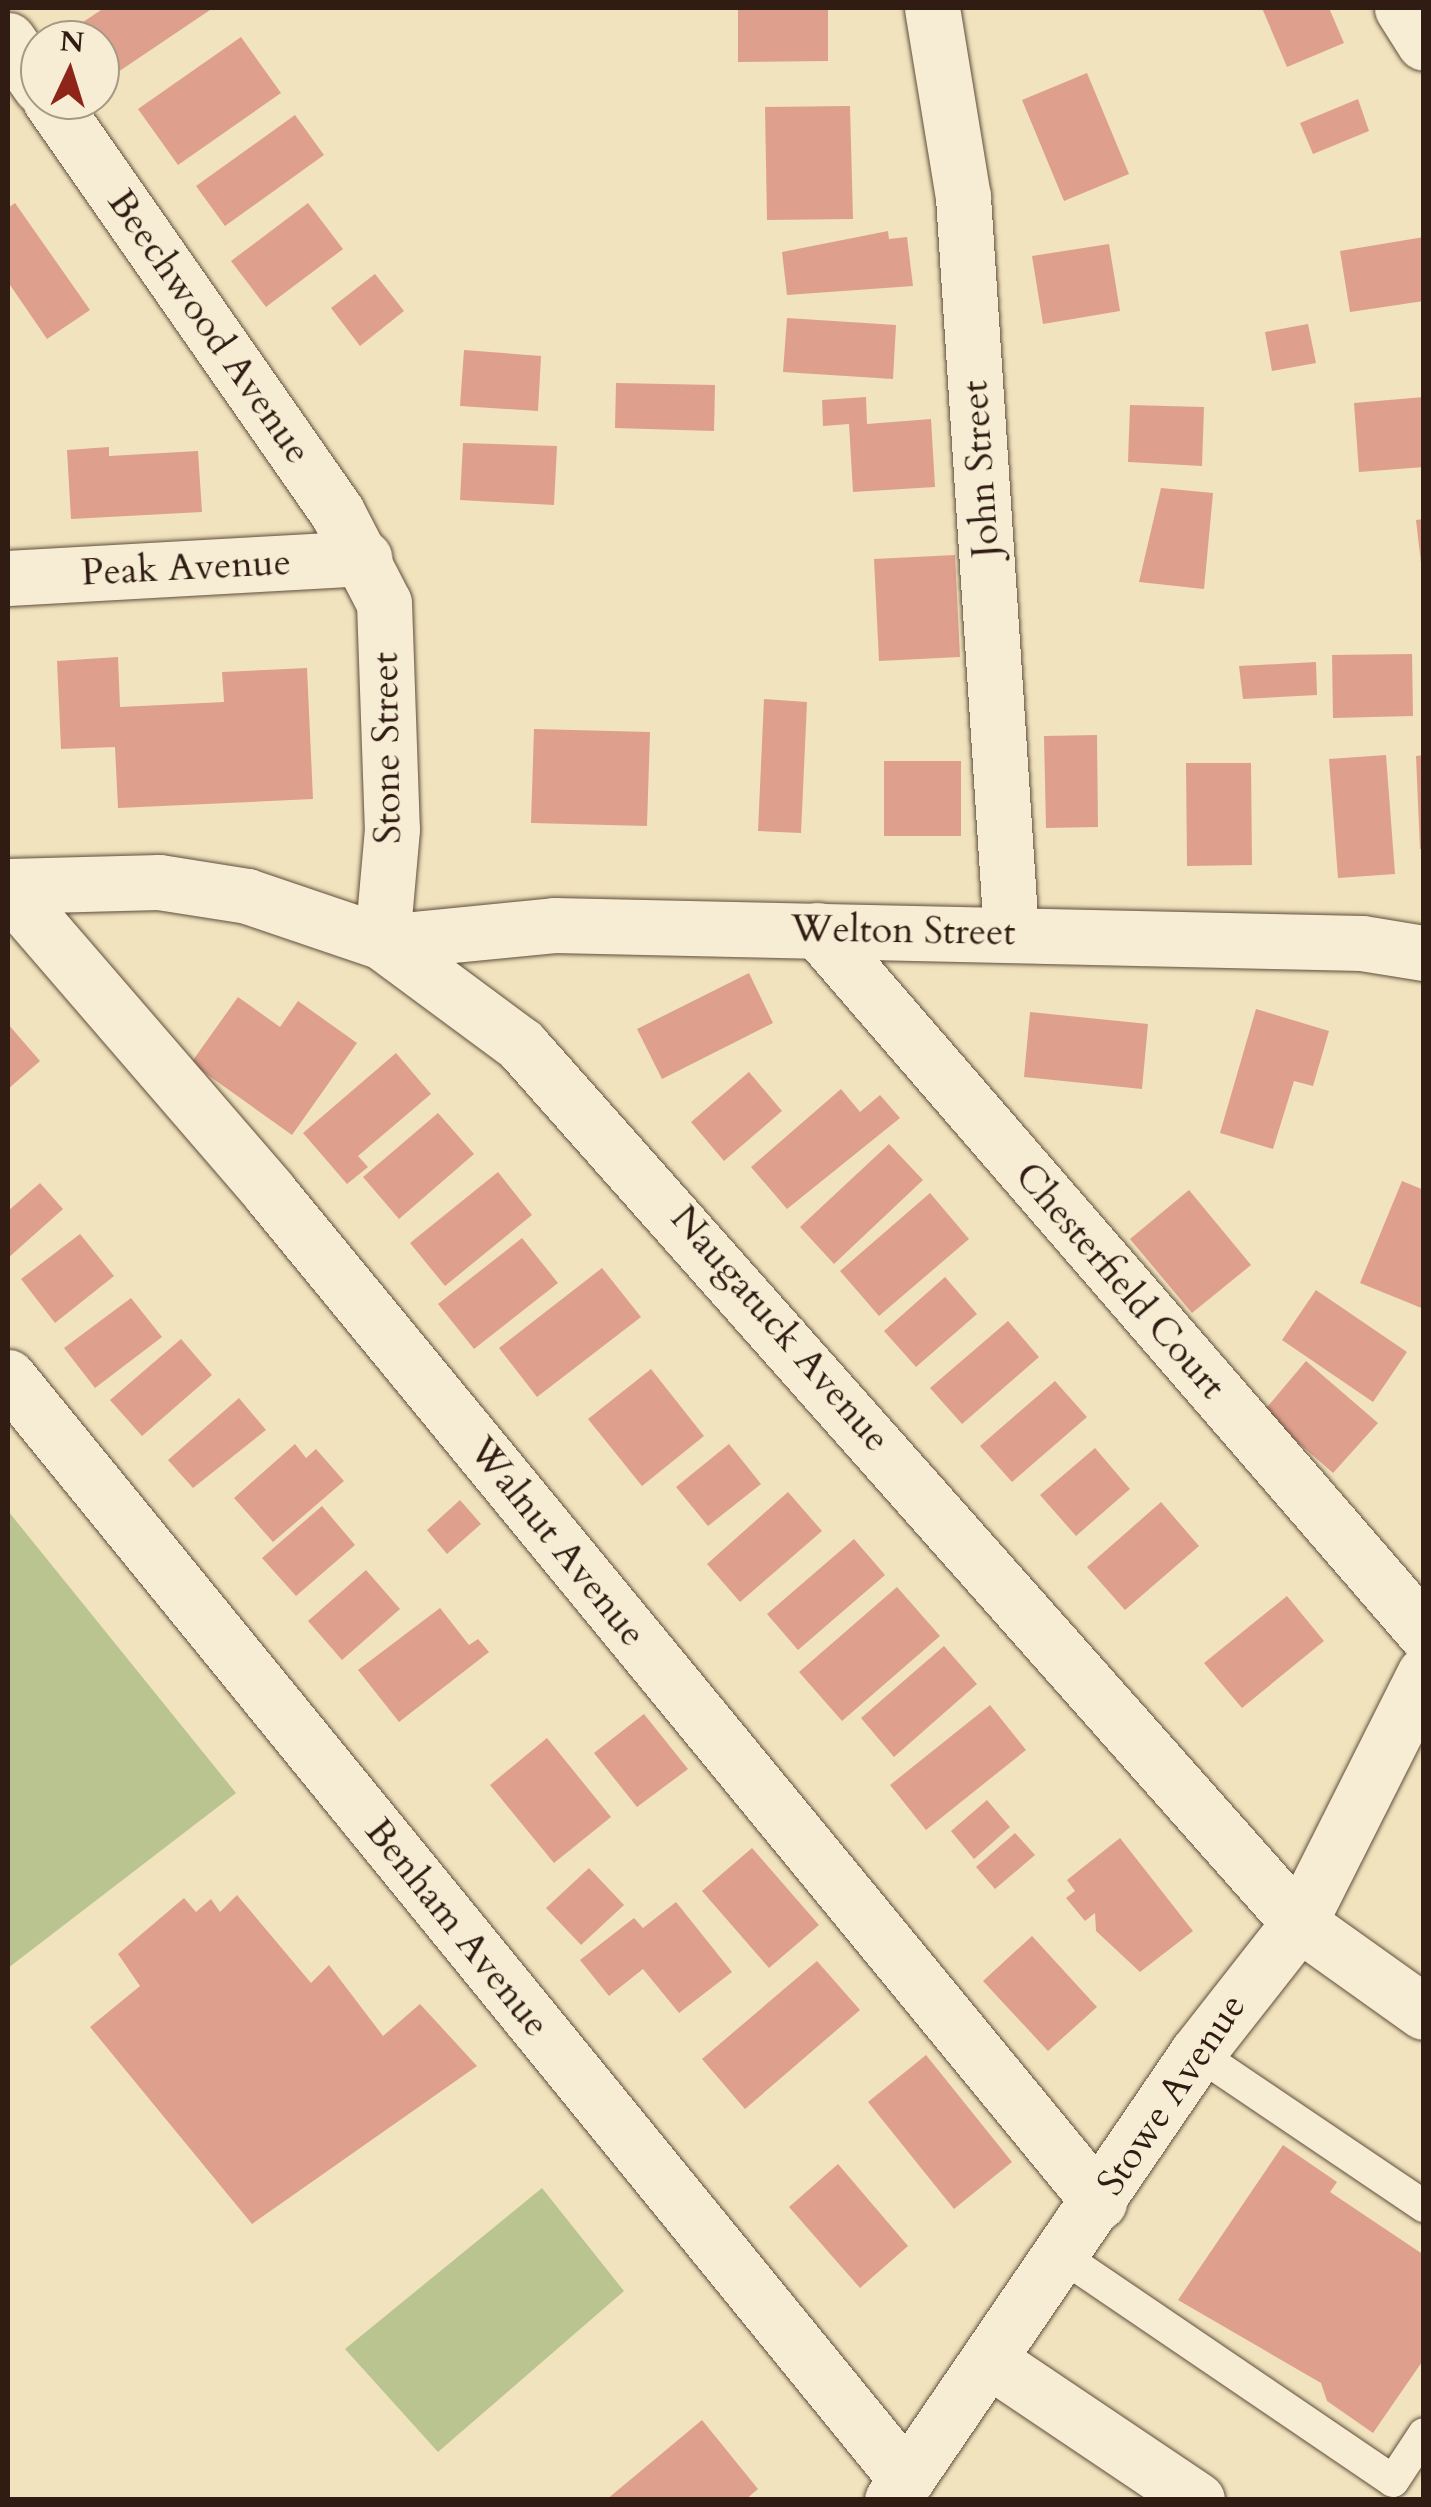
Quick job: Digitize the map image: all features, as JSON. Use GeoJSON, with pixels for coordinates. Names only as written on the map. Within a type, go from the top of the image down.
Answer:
{"type":"FeatureCollection","features":[{"type":"Feature","properties":{"kind":"street","name":"John Street"},"geometry":{"type":"LineString","coordinates":[[932,8],[963,197],[1011,933]]}},
{"type":"Feature","properties":{"kind":"street"},"geometry":{"type":"LineString","coordinates":[[1402,8],[1424,43]]}},
{"type":"Feature","properties":{"kind":"street","name":"Beechwood Avenue"},"geometry":{"type":"LineString","coordinates":[[64,120],[364,558]]}},
{"type":"Feature","properties":{"kind":"street","name":"Peak Avenue"},"geometry":{"type":"LineString","coordinates":[[8,578],[364,558]]}},
{"type":"Feature","properties":{"kind":"street","name":"Stone Street"},"geometry":{"type":"LineString","coordinates":[[364,558],[384,604],[392,829],[382,942]]}},
{"type":"Feature","properties":{"kind":"street","name":"Naugatuck Avenue"},"geometry":{"type":"LineString","coordinates":[[8,888],[159,882],[246,896],[382,942],[520,1044],[660,1192],[1299,1923],[1424,2012]]}},
{"type":"Feature","properties":{"kind":"street","name":"Walnut Avenue"},"geometry":{"type":"LineString","coordinates":[[8,888],[270,1192],[1099,2202]]}},
{"type":"Feature","properties":{"kind":"street","name":"Welton Street"},"geometry":{"type":"LineString","coordinates":[[382,942],[554,925],[1011,933],[1424,953]]}},
{"type":"Feature","properties":{"kind":"street","name":"Chesterfield Court"},"geometry":{"type":"LineString","coordinates":[[817,930],[1424,1632]]}},
{"type":"Feature","properties":{"kind":"street","name":"Benham Avenue"},"geometry":{"type":"LineString","coordinates":[[8,1377],[899,2490]]}},
{"type":"Feature","properties":{"kind":"street","name":"Stowe Avenue"},"geometry":{"type":"LineString","coordinates":[[899,2490],[992,2362],[1198,2053],[1299,1923],[1424,1674]]}},
{"type":"Feature","properties":{"kind":"street"},"geometry":{"type":"LineString","coordinates":[[992,2362],[1197,2500]]}},
{"type":"Feature","properties":{"kind":"lane"},"geometry":{"type":"LineString","coordinates":[[1198,2053],[1424,2206]]}},
{"type":"Feature","properties":{"kind":"lane"},"geometry":{"type":"LineString","coordinates":[[1062,2256],[1393,2480],[1424,2434]]}},
{"type":"Feature","properties":{"kind":"green space"},"geometry":{"type":"Polygon","coordinates":[[[8,1511],[236,1793],[8,1968],[8,1511]]]}},
{"type":"Feature","properties":{"kind":"green space"},"geometry":{"type":"Polygon","coordinates":[[[542,2188],[624,2291],[438,2452],[345,2349],[542,2188]]]}},
{"type":"Feature","properties":{"kind":"building"},"geometry":{"type":"Polygon","coordinates":[[[104,8],[213,8],[120,71],[120,20],[86,20],[104,8]]]}},
{"type":"Feature","properties":{"kind":"building"},"geometry":{"type":"Polygon","coordinates":[[[738,8],[828,8],[828,61],[738,62],[738,8]]]}},
{"type":"Feature","properties":{"kind":"building"},"geometry":{"type":"Polygon","coordinates":[[[1262,8],[1329,8],[1344,43],[1287,67],[1262,8]]]}},
{"type":"Feature","properties":{"kind":"building"},"geometry":{"type":"Polygon","coordinates":[[[241,37],[281,93],[178,165],[138,109],[241,37]]]}},
{"type":"Feature","properties":{"kind":"building"},"geometry":{"type":"Polygon","coordinates":[[[1087,73],[1129,174],[1064,201],[1022,100],[1087,73]]]}},
{"type":"Feature","properties":{"kind":"building"},"geometry":{"type":"Polygon","coordinates":[[[1358,99],[1369,131],[1313,154],[1300,123],[1358,99]]]}},
{"type":"Feature","properties":{"kind":"building"},"geometry":{"type":"Polygon","coordinates":[[[850,106],[853,219],[767,220],[765,107],[850,106]]]}},
{"type":"Feature","properties":{"kind":"building"},"geometry":{"type":"Polygon","coordinates":[[[295,115],[324,155],[225,226],[196,186],[295,115]]]}},
{"type":"Feature","properties":{"kind":"building"},"geometry":{"type":"Polygon","coordinates":[[[15,203],[90,310],[47,339],[8,282],[8,208],[15,203]]]}},
{"type":"Feature","properties":{"kind":"building"},"geometry":{"type":"Polygon","coordinates":[[[308,203],[343,249],[266,307],[231,261],[308,203]]]}},
{"type":"Feature","properties":{"kind":"building"},"geometry":{"type":"Polygon","coordinates":[[[888,231],[889,239],[907,237],[913,286],[787,295],[782,252],[888,231]]]}},
{"type":"Feature","properties":{"kind":"building"},"geometry":{"type":"Polygon","coordinates":[[[1424,237],[1424,301],[1350,312],[1340,251],[1424,237]]]}},
{"type":"Feature","properties":{"kind":"building"},"geometry":{"type":"Polygon","coordinates":[[[1109,244],[1120,311],[1043,324],[1032,256],[1109,244]]]}},
{"type":"Feature","properties":{"kind":"building"},"geometry":{"type":"Polygon","coordinates":[[[375,274],[404,311],[360,346],[331,308],[375,274]]]}},
{"type":"Feature","properties":{"kind":"building"},"geometry":{"type":"Polygon","coordinates":[[[787,318],[896,325],[893,379],[783,372],[787,318]]]}},
{"type":"Feature","properties":{"kind":"building"},"geometry":{"type":"Polygon","coordinates":[[[1308,324],[1316,363],[1272,371],[1265,332],[1308,324]]]}},
{"type":"Feature","properties":{"kind":"building"},"geometry":{"type":"Polygon","coordinates":[[[464,350],[541,356],[538,411],[460,406],[464,350]]]}},
{"type":"Feature","properties":{"kind":"building"},"geometry":{"type":"Polygon","coordinates":[[[616,383],[715,385],[714,431],[615,428],[616,383]]]}},
{"type":"Feature","properties":{"kind":"building"},"geometry":{"type":"Polygon","coordinates":[[[866,397],[867,424],[931,419],[935,487],[853,492],[849,424],[823,426],[822,400],[866,397]]]}},
{"type":"Feature","properties":{"kind":"building"},"geometry":{"type":"Polygon","coordinates":[[[1424,397],[1424,467],[1359,472],[1354,403],[1424,397]]]}},
{"type":"Feature","properties":{"kind":"building"},"geometry":{"type":"Polygon","coordinates":[[[1130,405],[1204,407],[1202,466],[1128,462],[1130,405]]]}},
{"type":"Feature","properties":{"kind":"building"},"geometry":{"type":"Polygon","coordinates":[[[463,443],[557,446],[554,505],[460,500],[463,443]]]}},
{"type":"Feature","properties":{"kind":"building"},"geometry":{"type":"Polygon","coordinates":[[[109,447],[109,456],[198,451],[202,512],[71,519],[67,450],[109,447]]]}},
{"type":"Feature","properties":{"kind":"building"},"geometry":{"type":"Polygon","coordinates":[[[1161,488],[1213,493],[1204,589],[1139,582],[1161,488]]]}},
{"type":"Feature","properties":{"kind":"building"},"geometry":{"type":"Polygon","coordinates":[[[1424,519],[1424,563],[1421,563],[1416,520],[1424,519]]]}},
{"type":"Feature","properties":{"kind":"building"},"geometry":{"type":"Polygon","coordinates":[[[955,555],[960,657],[879,661],[874,559],[955,555]]]}},
{"type":"Feature","properties":{"kind":"building"},"geometry":{"type":"Polygon","coordinates":[[[1412,654],[1413,716],[1333,718],[1332,655],[1412,654]]]}},
{"type":"Feature","properties":{"kind":"building"},"geometry":{"type":"Polygon","coordinates":[[[118,657],[120,707],[224,702],[222,672],[307,668],[313,799],[118,808],[115,747],[61,749],[57,661],[118,657]]]}},
{"type":"Feature","properties":{"kind":"building"},"geometry":{"type":"Polygon","coordinates":[[[1316,662],[1317,695],[1243,699],[1239,666],[1316,662]]]}},
{"type":"Feature","properties":{"kind":"building"},"geometry":{"type":"Polygon","coordinates":[[[764,699],[807,702],[801,833],[758,831],[764,699]]]}},
{"type":"Feature","properties":{"kind":"building"},"geometry":{"type":"Polygon","coordinates":[[[534,729],[650,732],[647,826],[531,823],[534,729]]]}},
{"type":"Feature","properties":{"kind":"building"},"geometry":{"type":"Polygon","coordinates":[[[1097,735],[1098,827],[1046,828],[1044,736],[1097,735]]]}},
{"type":"Feature","properties":{"kind":"building"},"geometry":{"type":"Polygon","coordinates":[[[1386,755],[1395,874],[1338,878],[1329,759],[1386,755]]]}},
{"type":"Feature","properties":{"kind":"building"},"geometry":{"type":"Polygon","coordinates":[[[1424,755],[1424,849],[1420,849],[1416,756],[1424,755]]]}},
{"type":"Feature","properties":{"kind":"building"},"geometry":{"type":"Polygon","coordinates":[[[884,761],[961,761],[961,836],[884,836],[884,761]]]}},
{"type":"Feature","properties":{"kind":"building"},"geometry":{"type":"Polygon","coordinates":[[[1186,763],[1251,763],[1252,865],[1187,866],[1186,763]]]}},
{"type":"Feature","properties":{"kind":"building"},"geometry":{"type":"Polygon","coordinates":[[[749,973],[773,1023],[662,1079],[637,1029],[749,973]]]}},
{"type":"Feature","properties":{"kind":"building"},"geometry":{"type":"Polygon","coordinates":[[[238,997],[280,1027],[298,1001],[357,1043],[292,1135],[191,1063],[238,997]]]}},
{"type":"Feature","properties":{"kind":"building"},"geometry":{"type":"Polygon","coordinates":[[[1256,1009],[1329,1031],[1313,1086],[1294,1081],[1273,1149],[1220,1133],[1256,1009]]]}},
{"type":"Feature","properties":{"kind":"building"},"geometry":{"type":"Polygon","coordinates":[[[1030,1012],[1148,1024],[1142,1089],[1024,1077],[1030,1012]]]}},
{"type":"Feature","properties":{"kind":"building"},"geometry":{"type":"Polygon","coordinates":[[[8,1024],[40,1061],[8,1089],[8,1024]]]}},
{"type":"Feature","properties":{"kind":"building"},"geometry":{"type":"Polygon","coordinates":[[[396,1053],[431,1094],[358,1156],[368,1167],[347,1184],[303,1133],[396,1053]]]}},
{"type":"Feature","properties":{"kind":"building"},"geometry":{"type":"Polygon","coordinates":[[[749,1072],[782,1111],[724,1161],[691,1122],[749,1072]]]}},
{"type":"Feature","properties":{"kind":"building"},"geometry":{"type":"Polygon","coordinates":[[[841,1089],[860,1112],[880,1095],[900,1118],[787,1209],[751,1167],[841,1089]]]}},
{"type":"Feature","properties":{"kind":"building"},"geometry":{"type":"Polygon","coordinates":[[[438,1113],[474,1154],[399,1219],[363,1177],[438,1113]]]}},
{"type":"Feature","properties":{"kind":"building"},"geometry":{"type":"Polygon","coordinates":[[[889,1144],[923,1180],[834,1264],[800,1227],[889,1144]]]}},
{"type":"Feature","properties":{"kind":"building"},"geometry":{"type":"Polygon","coordinates":[[[498,1172],[532,1215],[445,1286],[410,1243],[498,1172]]]}},
{"type":"Feature","properties":{"kind":"building"},"geometry":{"type":"Polygon","coordinates":[[[1402,1181],[1424,1190],[1424,1309],[1360,1283],[1402,1181]]]}},
{"type":"Feature","properties":{"kind":"building"},"geometry":{"type":"Polygon","coordinates":[[[40,1183],[63,1209],[8,1258],[8,1211],[40,1183]]]}},
{"type":"Feature","properties":{"kind":"building"},"geometry":{"type":"Polygon","coordinates":[[[1189,1190],[1251,1265],[1192,1313],[1130,1239],[1189,1190]]]}},
{"type":"Feature","properties":{"kind":"building"},"geometry":{"type":"Polygon","coordinates":[[[930,1193],[969,1239],[879,1316],[840,1271],[930,1193]]]}},
{"type":"Feature","properties":{"kind":"building"},"geometry":{"type":"Polygon","coordinates":[[[80,1234],[114,1276],[55,1323],[21,1279],[80,1234]]]}},
{"type":"Feature","properties":{"kind":"building"},"geometry":{"type":"Polygon","coordinates":[[[522,1238],[558,1283],[474,1349],[438,1304],[522,1238]]]}},
{"type":"Feature","properties":{"kind":"building"},"geometry":{"type":"Polygon","coordinates":[[[602,1268],[641,1317],[537,1397],[499,1348],[602,1268]]]}},
{"type":"Feature","properties":{"kind":"building"},"geometry":{"type":"Polygon","coordinates":[[[945,1277],[977,1314],[916,1367],[884,1331],[945,1277]]]}},
{"type":"Feature","properties":{"kind":"building"},"geometry":{"type":"Polygon","coordinates":[[[1316,1290],[1407,1352],[1373,1402],[1282,1340],[1316,1290]]]}},
{"type":"Feature","properties":{"kind":"building"},"geometry":{"type":"Polygon","coordinates":[[[131,1298],[162,1337],[95,1388],[64,1348],[131,1298]]]}},
{"type":"Feature","properties":{"kind":"building"},"geometry":{"type":"Polygon","coordinates":[[[1008,1321],[1039,1357],[962,1424],[930,1388],[1008,1321]]]}},
{"type":"Feature","properties":{"kind":"building"},"geometry":{"type":"Polygon","coordinates":[[[181,1339],[212,1375],[142,1436],[110,1400],[181,1339]]]}},
{"type":"Feature","properties":{"kind":"building"},"geometry":{"type":"Polygon","coordinates":[[[1306,1361],[1378,1423],[1333,1473],[1263,1412],[1306,1361]]]}},
{"type":"Feature","properties":{"kind":"building"},"geometry":{"type":"Polygon","coordinates":[[[651,1369],[704,1436],[642,1486],[588,1419],[651,1369]]]}},
{"type":"Feature","properties":{"kind":"building"},"geometry":{"type":"Polygon","coordinates":[[[1055,1381],[1087,1417],[1012,1482],[980,1446],[1055,1381]]]}},
{"type":"Feature","properties":{"kind":"building"},"geometry":{"type":"Polygon","coordinates":[[[239,1398],[266,1430],[193,1488],[168,1460],[239,1398]]]}},
{"type":"Feature","properties":{"kind":"building"},"geometry":{"type":"Polygon","coordinates":[[[295,1444],[306,1458],[316,1449],[344,1481],[273,1542],[234,1498],[295,1444]]]}},
{"type":"Feature","properties":{"kind":"building"},"geometry":{"type":"Polygon","coordinates":[[[729,1444],[761,1484],[708,1526],[676,1487],[729,1444]]]}},
{"type":"Feature","properties":{"kind":"building"},"geometry":{"type":"Polygon","coordinates":[[[1095,1448],[1130,1489],[1076,1536],[1040,1495],[1095,1448]]]}},
{"type":"Feature","properties":{"kind":"building"},"geometry":{"type":"Polygon","coordinates":[[[788,1492],[822,1531],[740,1602],[707,1564],[788,1492]]]}},
{"type":"Feature","properties":{"kind":"building"},"geometry":{"type":"Polygon","coordinates":[[[460,1500],[481,1524],[447,1554],[427,1530],[460,1500]]]}},
{"type":"Feature","properties":{"kind":"building"},"geometry":{"type":"Polygon","coordinates":[[[1161,1502],[1199,1546],[1125,1610],[1087,1567],[1161,1502]]]}},
{"type":"Feature","properties":{"kind":"building"},"geometry":{"type":"Polygon","coordinates":[[[322,1506],[355,1545],[296,1596],[262,1558],[322,1506]]]}},
{"type":"Feature","properties":{"kind":"building"},"geometry":{"type":"Polygon","coordinates":[[[854,1539],[885,1575],[798,1650],[767,1614],[854,1539]]]}},
{"type":"Feature","properties":{"kind":"building"},"geometry":{"type":"Polygon","coordinates":[[[366,1570],[400,1609],[342,1660],[308,1621],[366,1570]]]}},
{"type":"Feature","properties":{"kind":"building"},"geometry":{"type":"Polygon","coordinates":[[[897,1587],[940,1636],[842,1721],[799,1672],[897,1587]]]}},
{"type":"Feature","properties":{"kind":"building"},"geometry":{"type":"Polygon","coordinates":[[[1287,1596],[1324,1641],[1242,1708],[1204,1663],[1287,1596]]]}},
{"type":"Feature","properties":{"kind":"building"},"geometry":{"type":"Polygon","coordinates":[[[440,1608],[469,1645],[478,1639],[489,1652],[399,1722],[358,1670],[440,1608]]]}},
{"type":"Feature","properties":{"kind":"building"},"geometry":{"type":"Polygon","coordinates":[[[944,1646],[977,1684],[894,1757],[861,1718],[944,1646]]]}},
{"type":"Feature","properties":{"kind":"building"},"geometry":{"type":"Polygon","coordinates":[[[990,1705],[1026,1750],[926,1830],[890,1785],[990,1705]]]}},
{"type":"Feature","properties":{"kind":"building"},"geometry":{"type":"Polygon","coordinates":[[[644,1714],[688,1769],[637,1807],[594,1753],[644,1714]]]}},
{"type":"Feature","properties":{"kind":"building"},"geometry":{"type":"Polygon","coordinates":[[[547,1738],[611,1817],[554,1863],[490,1785],[547,1738]]]}},
{"type":"Feature","properties":{"kind":"building"},"geometry":{"type":"Polygon","coordinates":[[[987,1800],[1010,1827],[974,1859],[951,1831],[987,1800]]]}},
{"type":"Feature","properties":{"kind":"building"},"geometry":{"type":"Polygon","coordinates":[[[1015,1833],[1035,1855],[995,1889],[976,1867],[1015,1833]]]}},
{"type":"Feature","properties":{"kind":"building"},"geometry":{"type":"Polygon","coordinates":[[[1120,1838],[1193,1931],[1140,1972],[1096,1931],[1095,1913],[1085,1921],[1066,1898],[1075,1891],[1067,1880],[1120,1838]]]}},
{"type":"Feature","properties":{"kind":"building"},"geometry":{"type":"Polygon","coordinates":[[[752,1848],[819,1925],[769,1968],[702,1891],[752,1848]]]}},
{"type":"Feature","properties":{"kind":"building"},"geometry":{"type":"Polygon","coordinates":[[[589,1868],[624,1905],[581,1945],[546,1908],[589,1868]]]}},
{"type":"Feature","properties":{"kind":"building"},"geometry":{"type":"Polygon","coordinates":[[[237,1895],[311,1983],[329,1965],[383,2036],[420,2004],[477,2066],[252,2224],[90,2027],[140,1986],[118,1954],[184,1898],[196,1912],[211,1899],[220,1912],[237,1895]]]}},
{"type":"Feature","properties":{"kind":"building"},"geometry":{"type":"Polygon","coordinates":[[[676,1902],[732,1972],[679,2013],[643,1969],[609,1996],[580,1960],[634,1918],[643,1928],[676,1902]]]}},
{"type":"Feature","properties":{"kind":"building"},"geometry":{"type":"Polygon","coordinates":[[[1032,1936],[1097,2007],[1048,2051],[983,1981],[1032,1936]]]}},
{"type":"Feature","properties":{"kind":"building"},"geometry":{"type":"Polygon","coordinates":[[[817,1961],[860,2010],[745,2109],[702,2059],[817,1961]]]}},
{"type":"Feature","properties":{"kind":"building"},"geometry":{"type":"Polygon","coordinates":[[[926,2055],[1012,2162],[954,2209],[868,2102],[926,2055]]]}},
{"type":"Feature","properties":{"kind":"building"},"geometry":{"type":"Polygon","coordinates":[[[1283,2145],[1337,2182],[1330,2192],[1424,2255],[1424,2359],[1373,2433],[1327,2401],[1321,2383],[1178,2300],[1283,2145]]]}},
{"type":"Feature","properties":{"kind":"building"},"geometry":{"type":"Polygon","coordinates":[[[838,2164],[908,2246],[860,2288],[789,2207],[838,2164]]]}},
{"type":"Feature","properties":{"kind":"building"},"geometry":{"type":"Polygon","coordinates":[[[702,2420],[758,2489],[745,2500],[606,2500],[702,2420]]]}}]}
